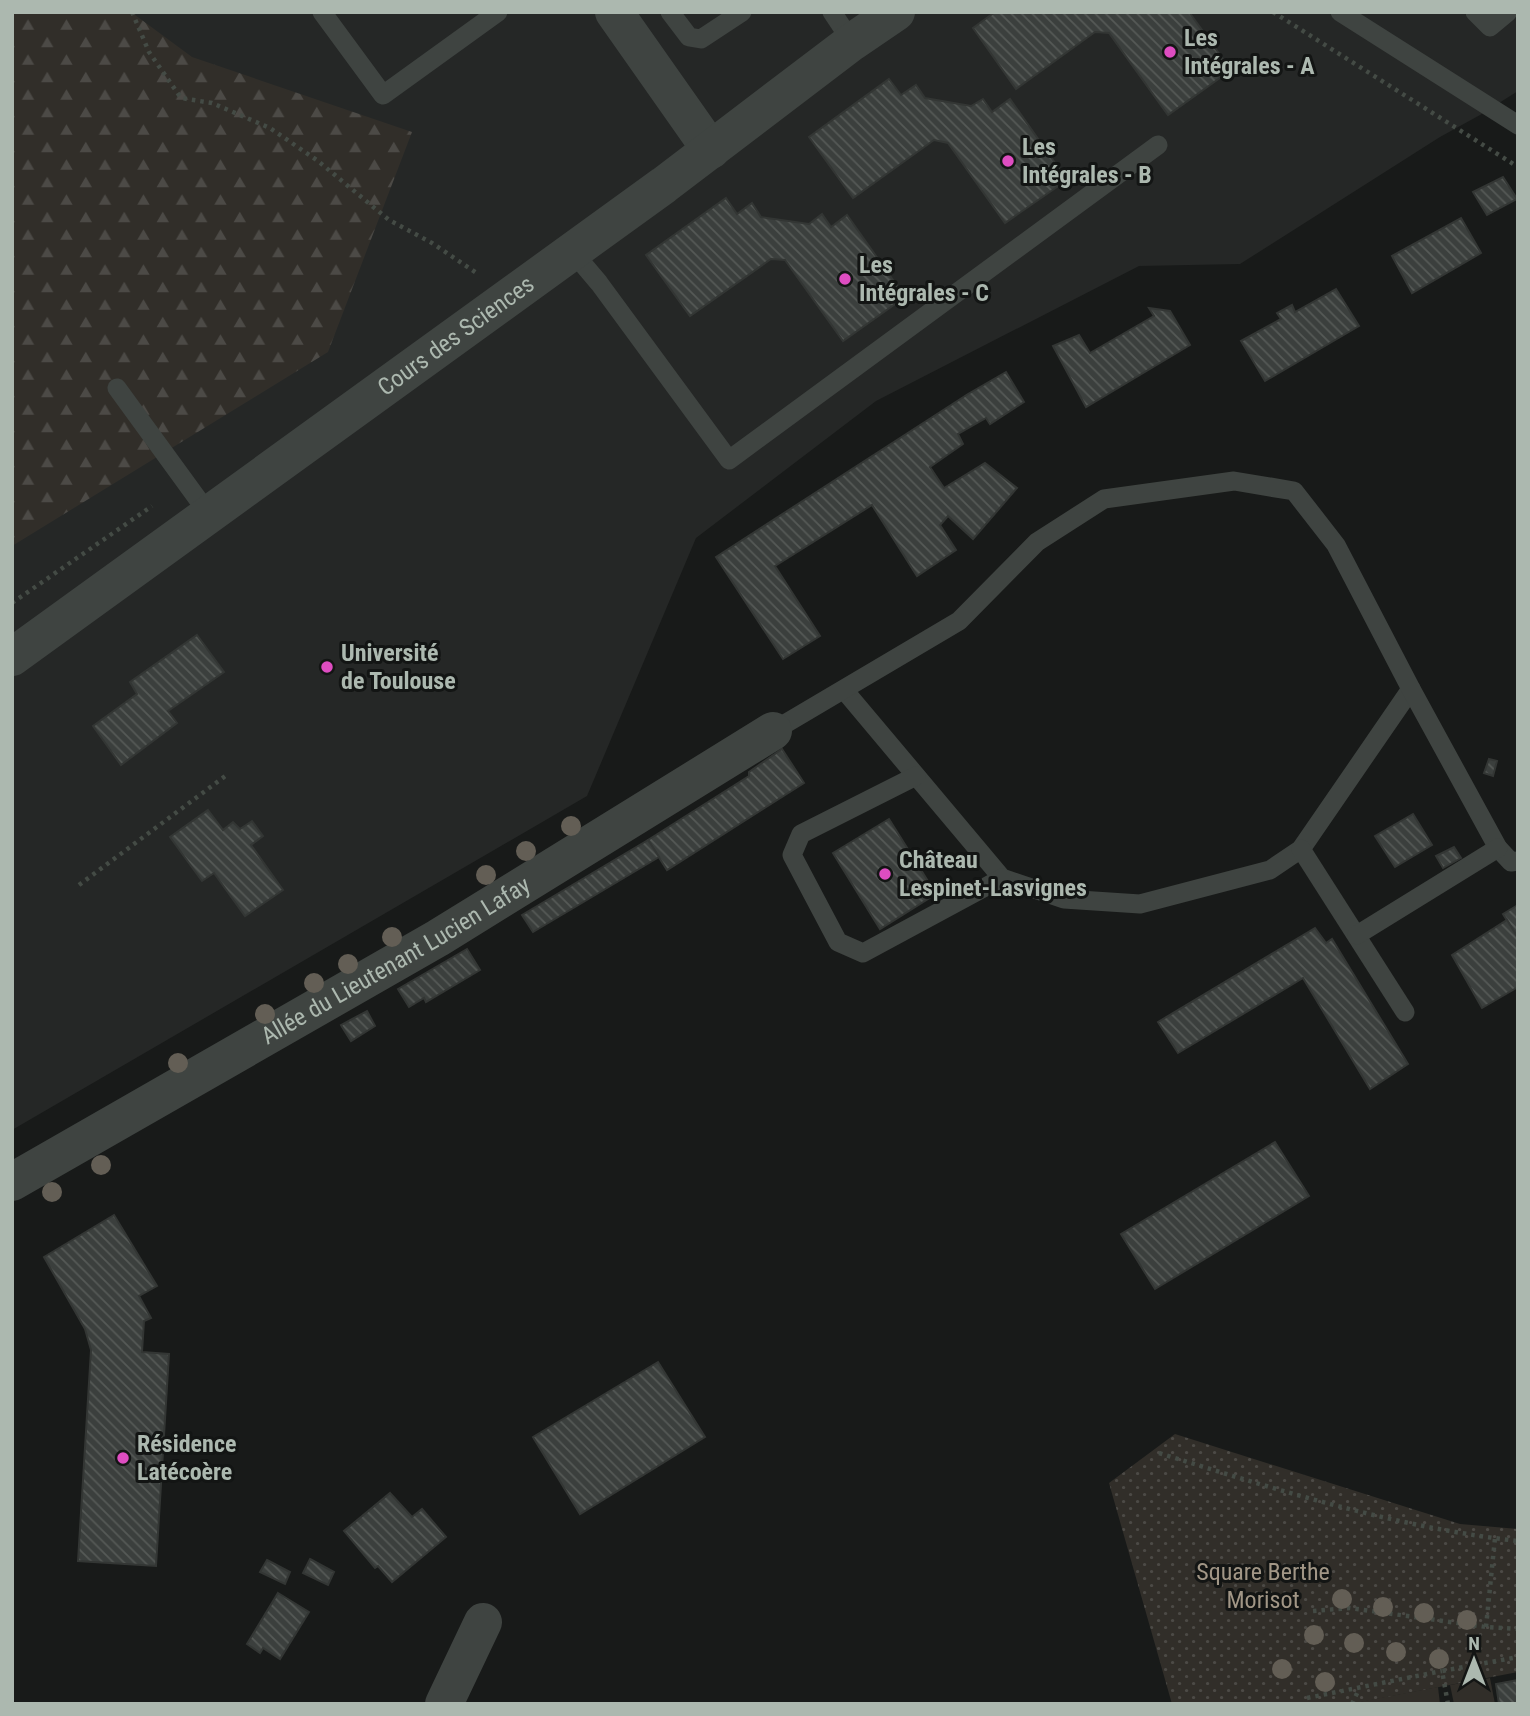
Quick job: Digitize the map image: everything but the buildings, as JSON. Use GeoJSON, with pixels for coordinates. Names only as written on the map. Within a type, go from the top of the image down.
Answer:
{"type":"FeatureCollection","features":[{"type":"Feature","properties":{"kind":"street"},"geometry":{"type":"LineString","coordinates":[[614,12],[711,150]]}},
{"type":"Feature","properties":{"kind":"street","name":"Cours des Sciences"},"geometry":{"type":"LineString","coordinates":[[12,657],[711,150],[842,27],[896,12]]}},
{"type":"Feature","properties":{"kind":"street","name":"Allée du Lieutenant Lucien Lafay"},"geometry":{"type":"LineString","coordinates":[[12,1182],[438,938],[773,731]]}},
{"type":"Feature","properties":{"kind":"street"},"geometry":{"type":"LineString","coordinates":[[444,1704],[483,1622]]}},
{"type":"Feature","properties":{"kind":"lane"},"geometry":{"type":"LineString","coordinates":[[322,12],[383,95],[498,12]]}},
{"type":"Feature","properties":{"kind":"lane"},"geometry":{"type":"LineString","coordinates":[[670,12],[689,37],[701,39],[742,12]]}},
{"type":"Feature","properties":{"kind":"lane"},"geometry":{"type":"LineString","coordinates":[[1340,12],[1518,125]]}},
{"type":"Feature","properties":{"kind":"lane"},"geometry":{"type":"LineString","coordinates":[[1475,12],[1490,27],[1508,12]]}},
{"type":"Feature","properties":{"kind":"lane"},"geometry":{"type":"LineString","coordinates":[[572,251],[599,283],[729,460],[1158,145]]}},
{"type":"Feature","properties":{"kind":"lane"},"geometry":{"type":"LineString","coordinates":[[117,388],[208,513]]}},
{"type":"Feature","properties":{"kind":"lane"},"geometry":{"type":"LineString","coordinates":[[773,731],[959,621],[1037,542],[1104,499],[1234,481],[1294,491],[1336,545],[1411,690],[1499,848],[1511,862],[1518,861]]}},
{"type":"Feature","properties":{"kind":"lane"},"geometry":{"type":"LineString","coordinates":[[844,690],[1002,878],[1064,899],[1140,904],[1270,870],[1301,849],[1411,690]]}},
{"type":"Feature","properties":{"kind":"lane"},"geometry":{"type":"LineString","coordinates":[[916,776],[801,834],[792,855],[838,942],[863,953],[1002,878]]}},
{"type":"Feature","properties":{"kind":"lane"},"geometry":{"type":"LineString","coordinates":[[1356,936],[1499,848]]}},
{"type":"Feature","properties":{"kind":"lane"},"geometry":{"type":"LineString","coordinates":[[1301,849],[1405,1012]]}},
{"type":"Feature","properties":{"kind":"path"},"geometry":{"type":"LineString","coordinates":[[132,12],[149,52],[181,98],[212,103],[270,128],[318,161],[389,220],[432,243],[478,274]]}},
{"type":"Feature","properties":{"kind":"path"},"geometry":{"type":"LineString","coordinates":[[1273,12],[1518,167]]}},
{"type":"Feature","properties":{"kind":"path"},"geometry":{"type":"LineString","coordinates":[[12,603],[153,506]]}},
{"type":"Feature","properties":{"kind":"path"},"geometry":{"type":"LineString","coordinates":[[79,885],[228,774]]}},
{"type":"Feature","properties":{"kind":"path"},"geometry":{"type":"LineString","coordinates":[[1159,1454],[1372,1516],[1463,1534],[1518,1541]]}},
{"type":"Feature","properties":{"kind":"path"},"geometry":{"type":"LineString","coordinates":[[1486,1627],[1495,1538]]}},
{"type":"Feature","properties":{"kind":"path"},"geometry":{"type":"LineString","coordinates":[[1313,1611],[1350,1608],[1518,1629]]}},
{"type":"Feature","properties":{"kind":"path"},"geometry":{"type":"LineString","coordinates":[[1307,1698],[1518,1657]]}},
{"type":"Feature","properties":{"kind":"path"},"geometry":{"type":"LineString","coordinates":[[1442,1671],[1448,1704]]}},
{"type":"Feature","properties":{"kind":"path"},"geometry":{"type":"LineString","coordinates":[[1352,1704],[1359,1688]]}},
{"type":"Feature","properties":{"kind":"shaded area","name":"Université de Toulouse"},"geometry":{"type":"Polygon","coordinates":[[[12,12],[1518,12],[1518,91],[1440,137],[1240,264],[1139,266],[876,401],[696,538],[587,796],[12,1130],[12,12]]]}},
{"type":"Feature","properties":{"kind":"green space"},"geometry":{"type":"Polygon","coordinates":[[[12,12],[131,12],[192,57],[412,132],[328,352],[12,546],[12,12]]]}},
{"type":"Feature","properties":{"kind":"green space","name":"Square Berthe Morisot"},"geometry":{"type":"Polygon","coordinates":[[[1175,1434],[1460,1524],[1518,1529],[1518,1672],[1350,1704],[1172,1704],[1109,1483],[1175,1434]]]}},
{"type":"Feature","properties":{"kind":"green space"},"geometry":{"type":"Polygon","coordinates":[[[1490,1678],[1495,1704],[1454,1704],[1450,1685],[1490,1678]]]}},
{"type":"Feature","properties":{"kind":"green space"},"geometry":{"type":"Polygon","coordinates":[[[1438,1687],[1440,1704],[1357,1704],[1358,1702],[1438,1687]]]}},
{"type":"Feature","properties":{"kind":"place","name":"Les Intégrales - A"},"geometry":{"type":"Point","coordinates":[1170,52]}},
{"type":"Feature","properties":{"kind":"place","name":"Les Intégrales - B"},"geometry":{"type":"Point","coordinates":[1008,161]}},
{"type":"Feature","properties":{"kind":"place","name":"Les Intégrales - C"},"geometry":{"type":"Point","coordinates":[845,279]}},
{"type":"Feature","properties":{"kind":"place","name":"Université de Toulouse"},"geometry":{"type":"Point","coordinates":[327,667]}},
{"type":"Feature","properties":{"kind":"place","name":"Château Lespinet-Lasvignes"},"geometry":{"type":"Point","coordinates":[885,874]}},
{"type":"Feature","properties":{"kind":"place","name":"Résidence Latécoère"},"geometry":{"type":"Point","coordinates":[123,1458]}}]}
